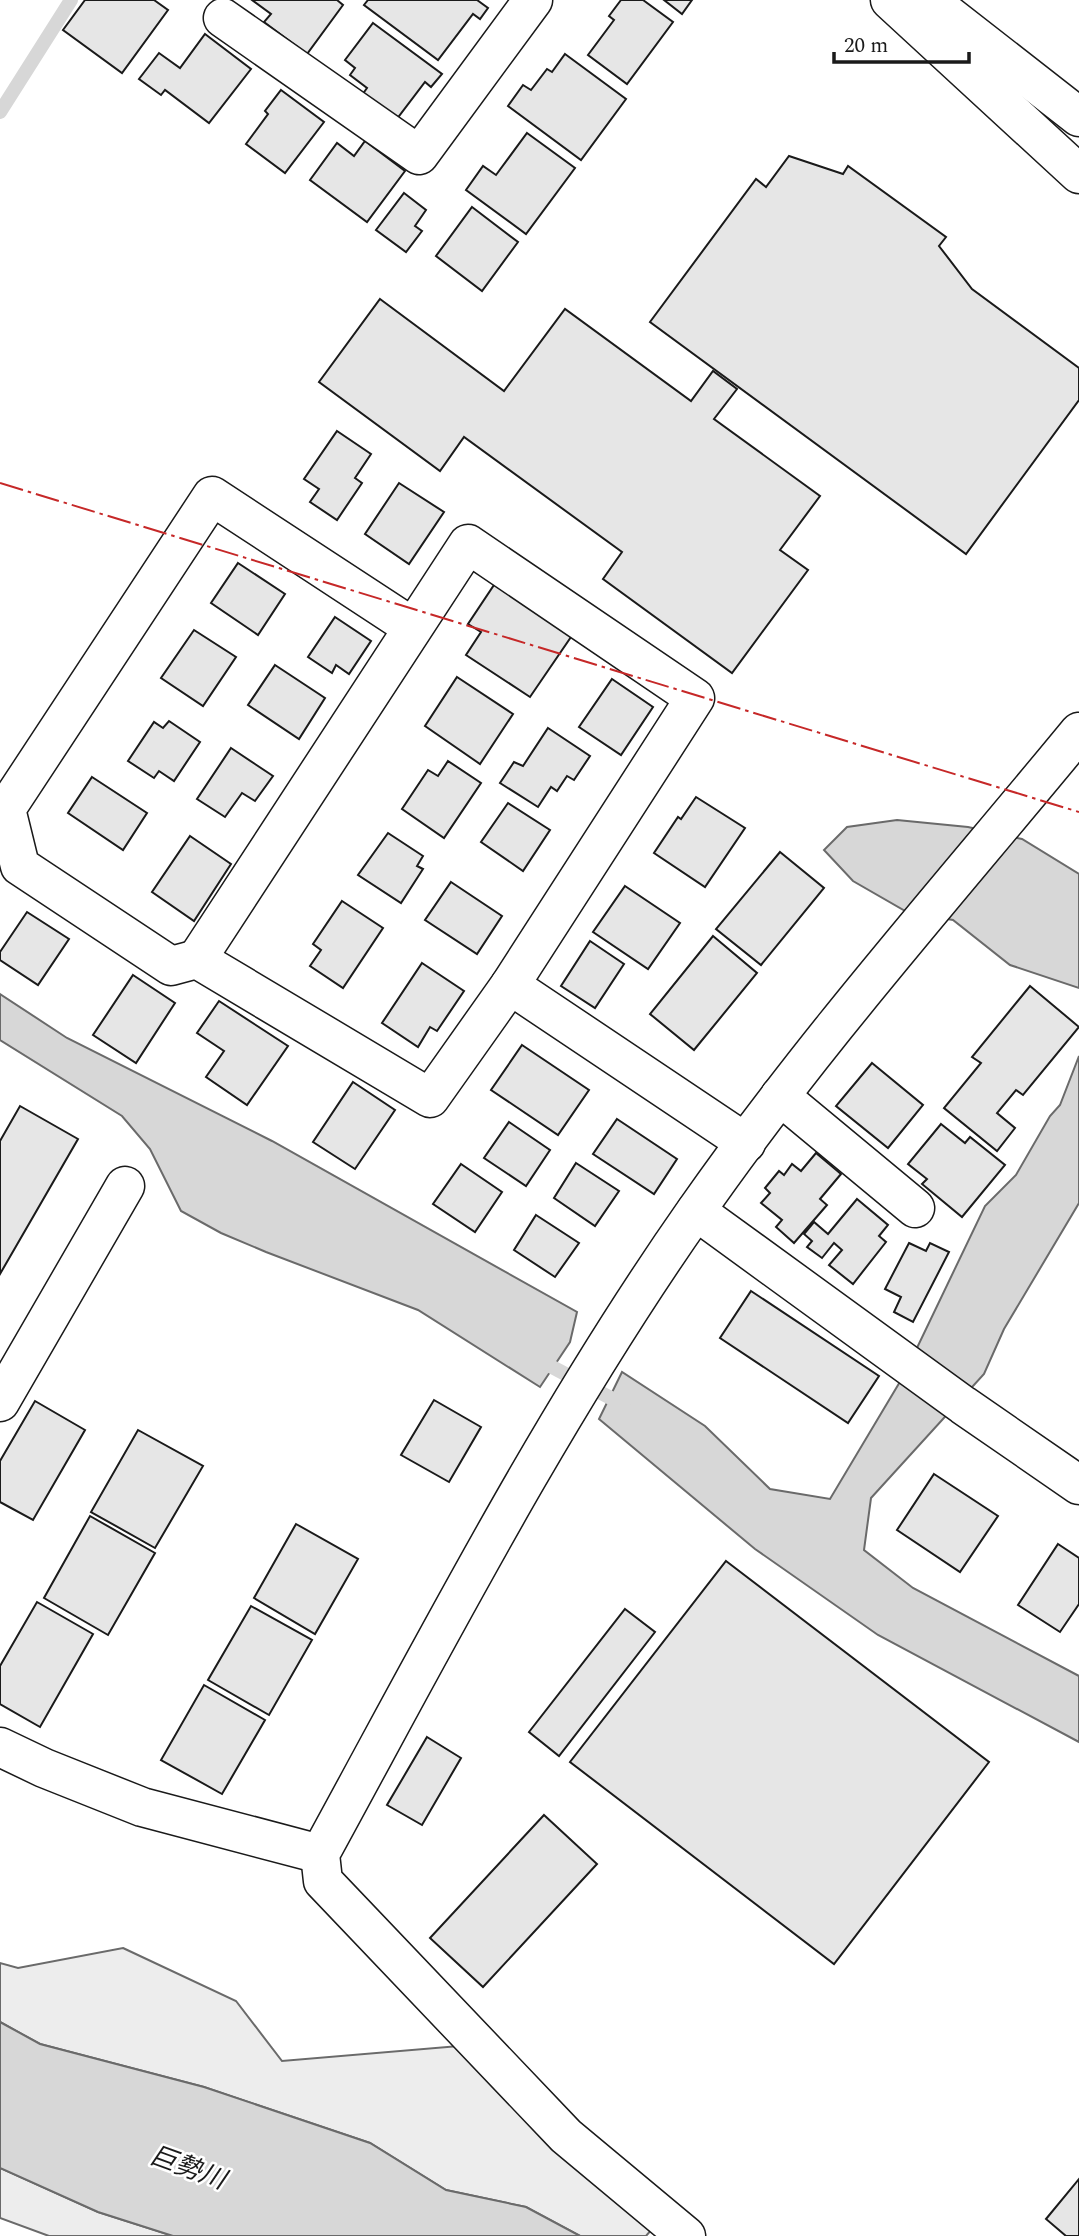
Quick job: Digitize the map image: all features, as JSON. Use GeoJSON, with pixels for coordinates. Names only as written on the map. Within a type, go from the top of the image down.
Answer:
{"type":"FeatureCollection","features":[{"type":"Feature","properties":{"kind":"street"},"geometry":{"type":"LineString","coordinates":[[223,19],[419,155],[533,0]]}},
{"type":"Feature","properties":{"kind":"street"},"geometry":{"type":"LineString","coordinates":[[890,0],[1079,174]]}},
{"type":"Feature","properties":{"kind":"street"},"geometry":{"type":"LineString","coordinates":[[929,0],[1079,117]]}},
{"type":"Feature","properties":{"kind":"street"},"geometry":{"type":"LineString","coordinates":[[197,958],[430,1098],[510,985],[695,698],[468,544],[197,958],[171,966],[20,866],[6,809],[212,496],[412,627]]}},
{"type":"Feature","properties":{"kind":"street"},"geometry":{"type":"LineString","coordinates":[[686,2236],[566,2136],[323,1881],[320,1854],[568,1406],[695,1211],[780,1096],[1079,732]]}},
{"type":"Feature","properties":{"kind":"street"},"geometry":{"type":"LineString","coordinates":[[510,985],[746,1143]]}},
{"type":"Feature","properties":{"kind":"street"},"geometry":{"type":"LineString","coordinates":[[780,1096],[915,1208]]}},
{"type":"Feature","properties":{"kind":"street"},"geometry":{"type":"LineString","coordinates":[[0,1402],[125,1186]]}},
{"type":"Feature","properties":{"kind":"street"},"geometry":{"type":"LineString","coordinates":[[695,1211],[963,1405],[1079,1484]]}},
{"type":"Feature","properties":{"kind":"street"},"geometry":{"type":"LineString","coordinates":[[0,1747],[44,1768],[142,1807],[320,1854]]}},
{"type":"Feature","properties":{"kind":"shaded area"},"geometry":{"type":"Polygon","coordinates":[[[123,1948],[236,2001],[282,2061],[459,2046],[652,2229],[646,2236],[580,2236],[526,2207],[446,2190],[370,2143],[204,2087],[40,2044],[0,2022],[0,1963],[18,1968],[123,1948]]]}},
{"type":"Feature","properties":{"kind":"shaded area"},"geometry":{"type":"Polygon","coordinates":[[[0,2168],[98,2212],[173,2236],[49,2236],[0,2218],[0,2168]]]}},
{"type":"Feature","properties":{"kind":"water"},"geometry":{"type":"Polygon","coordinates":[[[897,820],[968,827],[1022,839],[1079,874],[1079,988],[1010,965],[953,920],[907,912],[853,881],[824,850],[847,827],[897,820]]]}},
{"type":"Feature","properties":{"kind":"water"},"geometry":{"type":"Polygon","coordinates":[[[0,994],[67,1038],[272,1141],[577,1312],[570,1342],[540,1387],[418,1310],[266,1252],[221,1233],[181,1211],[150,1149],[122,1116],[0,1040],[0,994]]]}},
{"type":"Feature","properties":{"kind":"water"},"geometry":{"type":"Polygon","coordinates":[[[1079,1056],[1079,1203],[1004,1329],[984,1374],[871,1498],[864,1550],[913,1588],[1079,1676],[1079,1742],[878,1635],[755,1549],[599,1419],[622,1372],[705,1426],[770,1489],[830,1499],[904,1375],[985,1206],[1016,1175],[1050,1116],[1060,1105],[1079,1056]]]}},
{"type":"Feature","properties":{"kind":"water","name":"巨勢川"},"geometry":{"type":"Polygon","coordinates":[[[0,2022],[40,2044],[204,2087],[370,2143],[446,2190],[526,2207],[580,2236],[173,2236],[98,2212],[0,2168],[0,2022]]]}},
{"type":"Feature","properties":{"kind":"building"},"geometry":{"type":"Polygon","coordinates":[[[85,0],[154,0],[168,10],[122,73],[63,30],[85,0]]]}},
{"type":"Feature","properties":{"kind":"building"},"geometry":{"type":"Polygon","coordinates":[[[252,0],[337,0],[343,5],[307,54],[264,22],[271,14],[252,0]]]}},
{"type":"Feature","properties":{"kind":"building"},"geometry":{"type":"Polygon","coordinates":[[[368,0],[477,0],[488,8],[480,19],[473,14],[438,60],[364,5],[368,0]]]}},
{"type":"Feature","properties":{"kind":"building"},"geometry":{"type":"Polygon","coordinates":[[[621,0],[643,0],[673,22],[627,84],[588,55],[614,20],[609,16],[621,0]]]}},
{"type":"Feature","properties":{"kind":"building"},"geometry":{"type":"Polygon","coordinates":[[[664,0],[692,0],[682,14],[664,0]]]}},
{"type":"Feature","properties":{"kind":"building"},"geometry":{"type":"Polygon","coordinates":[[[373,23],[442,74],[431,87],[425,82],[396,120],[362,95],[367,88],[350,75],[355,68],[345,60],[373,23]]]}},
{"type":"Feature","properties":{"kind":"building"},"geometry":{"type":"Polygon","coordinates":[[[205,34],[251,69],[209,123],[165,90],[161,95],[139,79],[159,53],[180,68],[205,34]]]}},
{"type":"Feature","properties":{"kind":"building"},"geometry":{"type":"Polygon","coordinates":[[[565,54],[626,99],[581,160],[508,106],[523,85],[531,90],[547,69],[552,72],[565,54]]]}},
{"type":"Feature","properties":{"kind":"building"},"geometry":{"type":"Polygon","coordinates":[[[281,90],[324,122],[285,173],[246,144],[268,114],[265,111],[281,90]]]}},
{"type":"Feature","properties":{"kind":"building"},"geometry":{"type":"Polygon","coordinates":[[[527,133],[575,168],[526,234],[466,190],[483,166],[496,175],[527,133]]]}},
{"type":"Feature","properties":{"kind":"building"},"geometry":{"type":"Polygon","coordinates":[[[365,141],[405,171],[367,222],[310,180],[337,143],[354,156],[365,141]]]}},
{"type":"Feature","properties":{"kind":"building"},"geometry":{"type":"Polygon","coordinates":[[[789,156],[843,174],[848,166],[946,237],[939,246],[972,289],[1079,368],[1079,400],[966,554],[650,322],[756,179],[766,187],[789,156]]]}},
{"type":"Feature","properties":{"kind":"building"},"geometry":{"type":"Polygon","coordinates":[[[404,193],[426,210],[415,226],[422,231],[406,252],[376,230],[404,193]]]}},
{"type":"Feature","properties":{"kind":"building"},"geometry":{"type":"Polygon","coordinates":[[[472,207],[518,242],[482,291],[436,256],[472,207]]]}},
{"type":"Feature","properties":{"kind":"building"},"geometry":{"type":"Polygon","coordinates":[[[380,299],[504,391],[565,309],[691,401],[713,371],[737,389],[714,419],[820,496],[780,550],[808,570],[732,673],[603,579],[622,552],[464,437],[440,471],[319,382],[380,299]]]}},
{"type":"Feature","properties":{"kind":"building"},"geometry":{"type":"Polygon","coordinates":[[[337,431],[371,454],[355,478],[362,483],[337,520],[310,502],[319,489],[304,479],[337,431]]]}},
{"type":"Feature","properties":{"kind":"building"},"geometry":{"type":"Polygon","coordinates":[[[399,483],[444,512],[409,564],[365,534],[399,483]]]}},
{"type":"Feature","properties":{"kind":"building"},"geometry":{"type":"Polygon","coordinates":[[[238,563],[285,594],[258,635],[211,603],[238,563]]]}},
{"type":"Feature","properties":{"kind":"building"},"geometry":{"type":"Polygon","coordinates":[[[496,582],[573,634],[530,697],[466,655],[481,632],[468,624],[496,582]]]}},
{"type":"Feature","properties":{"kind":"building"},"geometry":{"type":"Polygon","coordinates":[[[335,617],[371,641],[349,674],[336,665],[332,673],[308,657],[335,617]]]}},
{"type":"Feature","properties":{"kind":"building"},"geometry":{"type":"Polygon","coordinates":[[[194,630],[236,657],[203,706],[161,678],[194,630]]]}},
{"type":"Feature","properties":{"kind":"building"},"geometry":{"type":"Polygon","coordinates":[[[275,665],[325,698],[299,739],[248,705],[275,665]]]}},
{"type":"Feature","properties":{"kind":"building"},"geometry":{"type":"Polygon","coordinates":[[[457,677],[513,714],[480,764],[425,726],[457,677]]]}},
{"type":"Feature","properties":{"kind":"building"},"geometry":{"type":"Polygon","coordinates":[[[612,679],[653,707],[621,755],[579,727],[612,679]]]}},
{"type":"Feature","properties":{"kind":"building"},"geometry":{"type":"Polygon","coordinates":[[[169,721],[200,742],[174,781],[159,771],[154,778],[128,761],[154,722],[163,728],[169,721]]]}},
{"type":"Feature","properties":{"kind":"building"},"geometry":{"type":"Polygon","coordinates":[[[548,728],[590,756],[574,780],[567,776],[557,791],[551,787],[538,807],[500,783],[514,762],[523,766],[548,728]]]}},
{"type":"Feature","properties":{"kind":"building"},"geometry":{"type":"Polygon","coordinates":[[[231,748],[273,776],[255,801],[242,793],[225,817],[197,799],[231,748]]]}},
{"type":"Feature","properties":{"kind":"building"},"geometry":{"type":"Polygon","coordinates":[[[448,761],[481,783],[444,838],[402,809],[428,770],[438,776],[448,761]]]}},
{"type":"Feature","properties":{"kind":"building"},"geometry":{"type":"Polygon","coordinates":[[[92,777],[147,813],[123,850],[68,813],[92,777]]]}},
{"type":"Feature","properties":{"kind":"building"},"geometry":{"type":"Polygon","coordinates":[[[696,797],[745,828],[705,887],[654,853],[678,817],[681,819],[696,797]]]}},
{"type":"Feature","properties":{"kind":"building"},"geometry":{"type":"Polygon","coordinates":[[[508,803],[550,830],[523,871],[481,842],[508,803]]]}},
{"type":"Feature","properties":{"kind":"building"},"geometry":{"type":"Polygon","coordinates":[[[388,833],[423,856],[417,866],[423,869],[401,903],[358,875],[388,833]]]}},
{"type":"Feature","properties":{"kind":"building"},"geometry":{"type":"Polygon","coordinates":[[[190,836],[231,864],[194,921],[152,892],[190,836]]]}},
{"type":"Feature","properties":{"kind":"building"},"geometry":{"type":"Polygon","coordinates":[[[780,852],[824,888],[761,965],[716,929],[780,852]]]}},
{"type":"Feature","properties":{"kind":"building"},"geometry":{"type":"Polygon","coordinates":[[[451,882],[502,916],[477,954],[425,920],[451,882]]]}},
{"type":"Feature","properties":{"kind":"building"},"geometry":{"type":"Polygon","coordinates":[[[625,886],[680,923],[648,969],[593,932],[625,886]]]}},
{"type":"Feature","properties":{"kind":"building"},"geometry":{"type":"Polygon","coordinates":[[[342,901],[383,928],[343,988],[310,966],[321,950],[313,944],[342,901]]]}},
{"type":"Feature","properties":{"kind":"building"},"geometry":{"type":"Polygon","coordinates":[[[27,912],[69,939],[38,985],[0,960],[0,952],[27,912]]]}},
{"type":"Feature","properties":{"kind":"building"},"geometry":{"type":"Polygon","coordinates":[[[713,936],[757,973],[694,1050],[650,1014],[713,936]]]}},
{"type":"Feature","properties":{"kind":"building"},"geometry":{"type":"Polygon","coordinates":[[[590,941],[624,964],[595,1008],[561,986],[590,941]]]}},
{"type":"Feature","properties":{"kind":"building"},"geometry":{"type":"Polygon","coordinates":[[[422,963],[464,991],[437,1031],[430,1027],[418,1047],[382,1023],[422,963]]]}},
{"type":"Feature","properties":{"kind":"building"},"geometry":{"type":"Polygon","coordinates":[[[133,975],[175,1003],[136,1063],[93,1035],[133,975]]]}},
{"type":"Feature","properties":{"kind":"building"},"geometry":{"type":"Polygon","coordinates":[[[1030,986],[1079,1027],[1023,1095],[1016,1090],[997,1113],[1015,1128],[997,1151],[944,1108],[981,1063],[972,1057],[1030,986]]]}},
{"type":"Feature","properties":{"kind":"building"},"geometry":{"type":"Polygon","coordinates":[[[219,1001],[288,1046],[247,1105],[206,1077],[224,1051],[197,1033],[219,1001]]]}},
{"type":"Feature","properties":{"kind":"building"},"geometry":{"type":"Polygon","coordinates":[[[522,1045],[589,1090],[558,1135],[491,1090],[522,1045]]]}},
{"type":"Feature","properties":{"kind":"building"},"geometry":{"type":"Polygon","coordinates":[[[872,1063],[923,1105],[888,1148],[836,1106],[872,1063]]]}},
{"type":"Feature","properties":{"kind":"building"},"geometry":{"type":"Polygon","coordinates":[[[353,1082],[395,1110],[355,1169],[313,1142],[353,1082]]]}},
{"type":"Feature","properties":{"kind":"building"},"geometry":{"type":"Polygon","coordinates":[[[20,1106],[78,1139],[0,1274],[0,1141],[20,1106]]]}},
{"type":"Feature","properties":{"kind":"building"},"geometry":{"type":"Polygon","coordinates":[[[617,1119],[677,1159],[654,1194],[593,1154],[617,1119]]]}},
{"type":"Feature","properties":{"kind":"building"},"geometry":{"type":"Polygon","coordinates":[[[509,1122],[550,1150],[526,1186],[484,1158],[509,1122]]]}},
{"type":"Feature","properties":{"kind":"building"},"geometry":{"type":"Polygon","coordinates":[[[941,1124],[965,1143],[970,1137],[1005,1165],[962,1217],[922,1184],[927,1179],[908,1164],[941,1124]]]}},
{"type":"Feature","properties":{"kind":"building"},"geometry":{"type":"Polygon","coordinates":[[[816,1153],[841,1174],[820,1199],[827,1205],[794,1243],[776,1227],[782,1220],[761,1203],[770,1193],[765,1188],[779,1171],[784,1175],[792,1164],[801,1171],[816,1153]]]}},
{"type":"Feature","properties":{"kind":"building"},"geometry":{"type":"Polygon","coordinates":[[[576,1163],[619,1191],[595,1226],[554,1198],[576,1163]]]}},
{"type":"Feature","properties":{"kind":"building"},"geometry":{"type":"Polygon","coordinates":[[[461,1164],[502,1192],[475,1232],[433,1204],[461,1164]]]}},
{"type":"Feature","properties":{"kind":"building"},"geometry":{"type":"Polygon","coordinates":[[[857,1199],[888,1225],[879,1236],[886,1242],[853,1284],[829,1265],[842,1250],[834,1243],[822,1258],[807,1247],[812,1241],[804,1234],[814,1222],[828,1234],[857,1199]]]}},
{"type":"Feature","properties":{"kind":"building"},"geometry":{"type":"Polygon","coordinates":[[[536,1215],[579,1243],[555,1277],[514,1250],[536,1215]]]}},
{"type":"Feature","properties":{"kind":"building"},"geometry":{"type":"Polygon","coordinates":[[[909,1243],[926,1251],[930,1243],[949,1252],[913,1322],[894,1312],[901,1297],[885,1289],[909,1243]]]}},
{"type":"Feature","properties":{"kind":"building"},"geometry":{"type":"Polygon","coordinates":[[[751,1291],[879,1376],[848,1423],[720,1338],[751,1291]]]}},
{"type":"Feature","properties":{"kind":"building"},"geometry":{"type":"Polygon","coordinates":[[[434,1400],[481,1427],[449,1482],[401,1455],[434,1400]]]}},
{"type":"Feature","properties":{"kind":"building"},"geometry":{"type":"Polygon","coordinates":[[[35,1401],[85,1430],[33,1520],[0,1502],[0,1461],[35,1401]]]}},
{"type":"Feature","properties":{"kind":"building"},"geometry":{"type":"Polygon","coordinates":[[[138,1430],[203,1466],[155,1548],[91,1512],[138,1430]]]}},
{"type":"Feature","properties":{"kind":"building"},"geometry":{"type":"Polygon","coordinates":[[[934,1474],[998,1516],[960,1572],[897,1530],[934,1474]]]}},
{"type":"Feature","properties":{"kind":"building"},"geometry":{"type":"Polygon","coordinates":[[[90,1516],[155,1553],[108,1635],[44,1598],[90,1516]]]}},
{"type":"Feature","properties":{"kind":"building"},"geometry":{"type":"Polygon","coordinates":[[[296,1524],[358,1559],[315,1634],[254,1598],[296,1524]]]}},
{"type":"Feature","properties":{"kind":"building"},"geometry":{"type":"Polygon","coordinates":[[[1058,1544],[1079,1558],[1079,1604],[1060,1632],[1018,1605],[1058,1544]]]}},
{"type":"Feature","properties":{"kind":"building"},"geometry":{"type":"Polygon","coordinates":[[[726,1561],[989,1762],[834,1964],[570,1762],[726,1561]]]}},
{"type":"Feature","properties":{"kind":"building"},"geometry":{"type":"Polygon","coordinates":[[[37,1602],[93,1634],[40,1727],[0,1704],[0,1666],[37,1602]]]}},
{"type":"Feature","properties":{"kind":"building"},"geometry":{"type":"Polygon","coordinates":[[[251,1606],[312,1640],[269,1715],[208,1680],[251,1606]]]}},
{"type":"Feature","properties":{"kind":"building"},"geometry":{"type":"Polygon","coordinates":[[[625,1609],[655,1632],[559,1756],[529,1732],[625,1609]]]}},
{"type":"Feature","properties":{"kind":"building"},"geometry":{"type":"Polygon","coordinates":[[[204,1685],[265,1720],[222,1794],[161,1760],[204,1685]]]}},
{"type":"Feature","properties":{"kind":"building"},"geometry":{"type":"Polygon","coordinates":[[[427,1737],[461,1758],[422,1825],[387,1805],[427,1737]]]}},
{"type":"Feature","properties":{"kind":"building"},"geometry":{"type":"Polygon","coordinates":[[[544,1815],[597,1864],[483,1987],[430,1938],[544,1815]]]}},
{"type":"Feature","properties":{"kind":"building"},"geometry":{"type":"Polygon","coordinates":[[[1079,2179],[1079,2236],[1066,2236],[1046,2219],[1079,2179]]]}},
{"type":"Feature","properties":{"kind":"waterway"},"geometry":{"type":"LineString","coordinates":[[0,112],[71,0]]}},
{"type":"Feature","properties":{"kind":"waterway"},"geometry":{"type":"LineString","coordinates":[[537,1359],[624,1405]]}},
{"type":"Feature","properties":{"kind":"power"},"geometry":{"type":"LineString","coordinates":[[0,483],[1079,812]]}}]}
